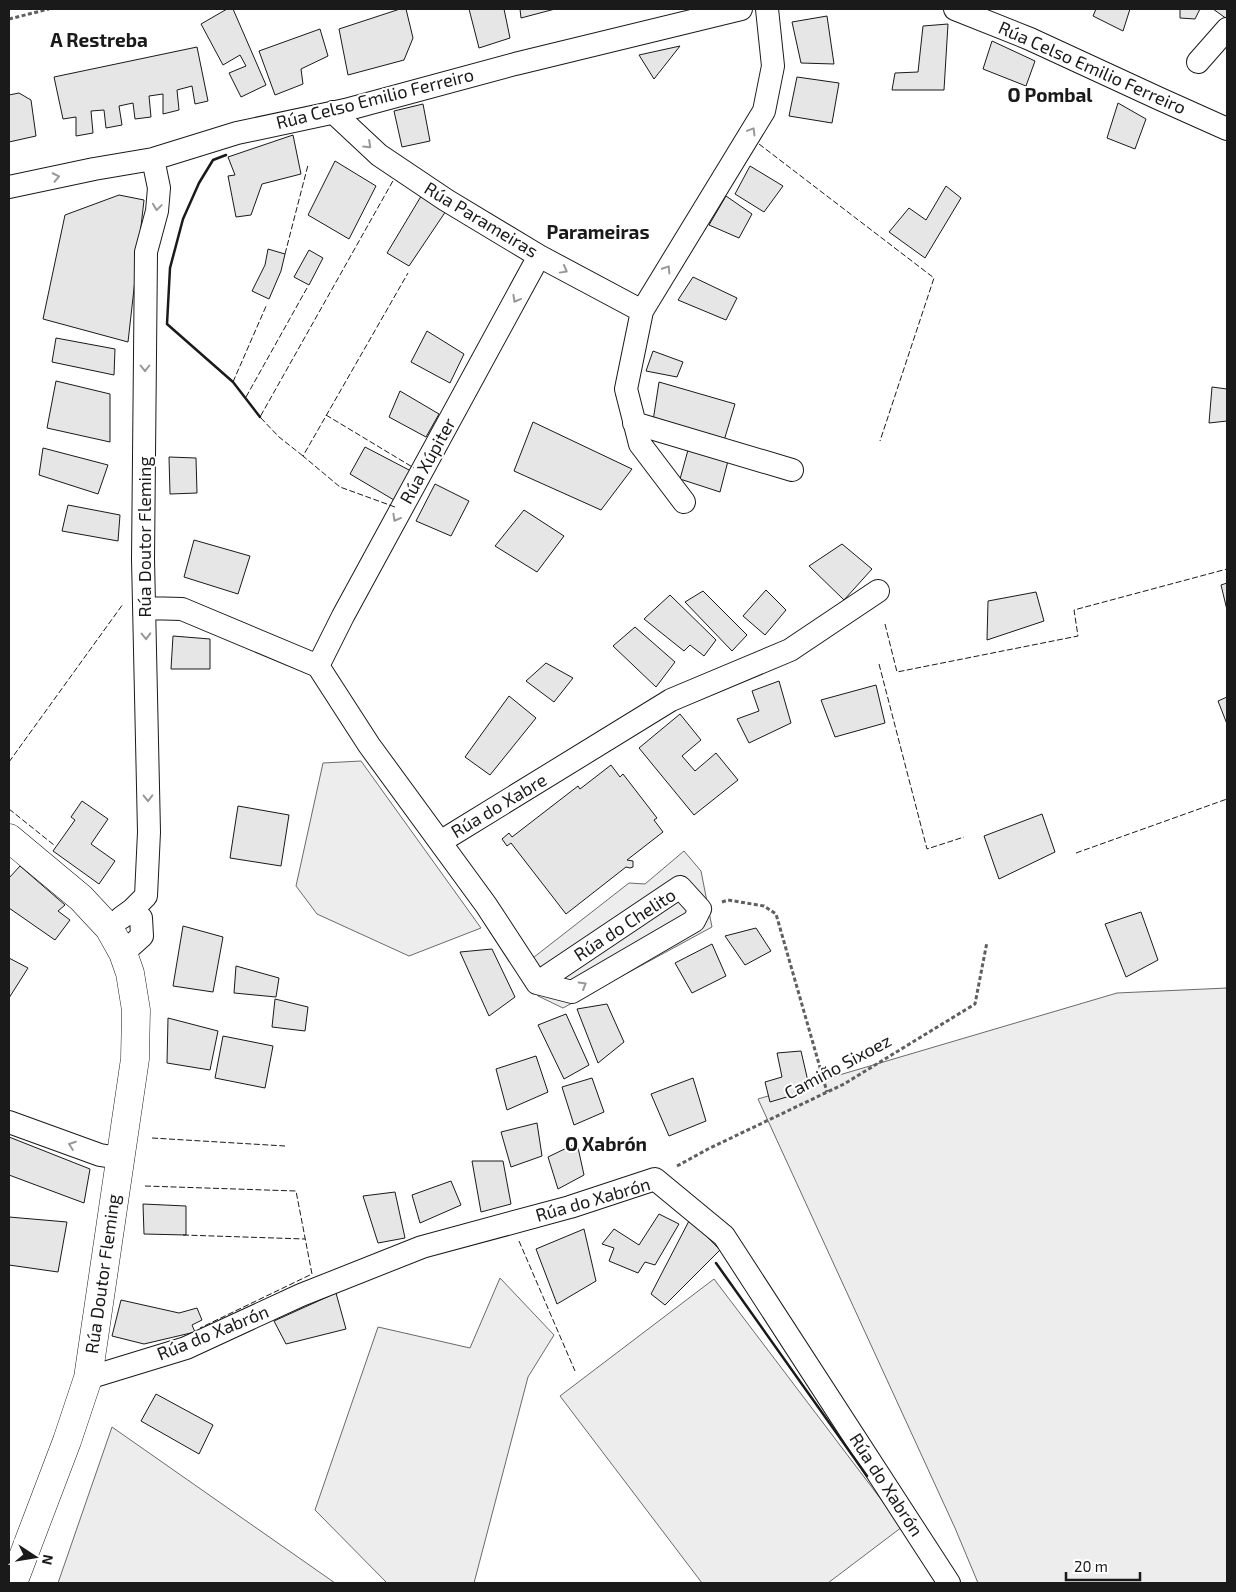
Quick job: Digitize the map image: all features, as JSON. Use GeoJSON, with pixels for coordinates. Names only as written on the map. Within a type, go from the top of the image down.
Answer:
{"type":"FeatureCollection","features":[{"type":"Feature","properties":{"kind":"main road"},"geometry":{"type":"LineString","coordinates":[[9,838],[81,898],[109,928]]}},
{"type":"Feature","properties":{"kind":"main road","name":"Rúa Doutor Fleming"},"geometry":{"type":"LineString","coordinates":[[12,1583],[67,1441],[88,1378],[135,1060],[136,1010],[130,973],[123,953],[109,928]]}},
{"type":"Feature","properties":{"kind":"street","name":"Rúa Celso Emilio Ferreiro"},"geometry":{"type":"LineString","coordinates":[[9,187],[94,169],[153,160],[237,133],[333,112],[515,64],[741,9]]}},
{"type":"Feature","properties":{"kind":"street"},"geometry":{"type":"LineString","coordinates":[[684,502],[640,444],[626,389],[642,311],[764,111],[773,66],[767,9]]}},
{"type":"Feature","properties":{"kind":"street","name":"Rúa Celso Emilio Ferreiro"},"geometry":{"type":"LineString","coordinates":[[955,9],[1030,39],[1227,128]]}},
{"type":"Feature","properties":{"kind":"street"},"geometry":{"type":"LineString","coordinates":[[1198,62],[1227,29]]}},
{"type":"Feature","properties":{"kind":"street","name":"Rúa Parameiras"},"geometry":{"type":"LineString","coordinates":[[333,112],[379,155],[446,200],[539,256],[642,311]]}},
{"type":"Feature","properties":{"kind":"street","name":"Rúa Doutor Fleming"},"geometry":{"type":"LineString","coordinates":[[109,928],[146,896],[149,832],[144,549],[146,252],[157,210],[159,188],[153,160]]}},
{"type":"Feature","properties":{"kind":"street","name":"Rúa Xúpiter"},"geometry":{"type":"LineString","coordinates":[[318,666],[347,608],[539,256]]}},
{"type":"Feature","properties":{"kind":"street"},"geometry":{"type":"LineString","coordinates":[[634,423],[792,470]]}},
{"type":"Feature","properties":{"kind":"street","name":"Rúa do Xabre"},"geometry":{"type":"LineString","coordinates":[[318,666],[369,745],[440,842],[671,700],[790,650],[878,591]]}},
{"type":"Feature","properties":{"kind":"street"},"geometry":{"type":"LineString","coordinates":[[145,608],[182,609],[318,666]]}},
{"type":"Feature","properties":{"kind":"street"},"geometry":{"type":"LineString","coordinates":[[440,842],[486,905],[537,983]]}},
{"type":"Feature","properties":{"kind":"street","name":"Rúa do Chelito"},"geometry":{"type":"LineString","coordinates":[[680,887],[700,909],[694,922],[572,992],[537,983],[680,887]]}},
{"type":"Feature","properties":{"kind":"street"},"geometry":{"type":"LineString","coordinates":[[123,953],[142,936],[141,918],[132,910]]}},
{"type":"Feature","properties":{"kind":"street"},"geometry":{"type":"LineString","coordinates":[[9,1122],[100,1155],[119,1158]]}},
{"type":"Feature","properties":{"kind":"street","name":"Rúa do Xabrón"},"geometry":{"type":"LineString","coordinates":[[88,1378],[186,1348],[301,1295],[422,1248],[570,1207],[655,1179],[724,1236],[949,1583]]}},
{"type":"Feature","properties":{"kind":"path"},"geometry":{"type":"LineString","coordinates":[[9,19],[49,9]]}},
{"type":"Feature","properties":{"kind":"path"},"geometry":{"type":"LineString","coordinates":[[700,909],[728,900],[764,906],[776,914],[827,1092]]}},
{"type":"Feature","properties":{"kind":"path","name":"Camiño Sixoez"},"geometry":{"type":"LineString","coordinates":[[655,1179],[708,1149],[844,1084],[976,1004],[987,942]]}},
{"type":"Feature","properties":{"kind":"shaded area"},"geometry":{"type":"Polygon","coordinates":[[[361,761],[481,928],[409,956],[317,914],[296,886],[323,763],[361,761]]]}},
{"type":"Feature","properties":{"kind":"shaded area"},"geometry":{"type":"Polygon","coordinates":[[[684,851],[701,871],[712,927],[563,1008],[538,996],[520,968],[629,883],[645,884],[684,851]]]}},
{"type":"Feature","properties":{"kind":"shaded area"},"geometry":{"type":"Polygon","coordinates":[[[1227,988],[1227,1583],[978,1583],[955,1528],[758,1099],[1117,993],[1227,988]]]}},
{"type":"Feature","properties":{"kind":"shaded area"},"geometry":{"type":"Polygon","coordinates":[[[500,1278],[554,1335],[528,1377],[474,1583],[387,1583],[315,1510],[378,1327],[470,1348],[500,1278]]]}},
{"type":"Feature","properties":{"kind":"shaded area"},"geometry":{"type":"Polygon","coordinates":[[[714,1279],[902,1527],[828,1583],[702,1583],[560,1396],[714,1279]]]}},
{"type":"Feature","properties":{"kind":"shaded area"},"geometry":{"type":"Polygon","coordinates":[[[112,1427],[335,1583],[58,1583],[112,1427]]]}},
{"type":"Feature","properties":{"kind":"building"},"geometry":{"type":"Polygon","coordinates":[[[227,9],[233,9],[266,85],[241,97],[229,73],[246,66],[240,55],[223,65],[201,24],[227,9]]]}},
{"type":"Feature","properties":{"kind":"building"},"geometry":{"type":"Polygon","coordinates":[[[400,9],[406,9],[413,38],[404,60],[348,75],[339,29],[400,9]]]}},
{"type":"Feature","properties":{"kind":"building"},"geometry":{"type":"Polygon","coordinates":[[[469,9],[504,9],[510,38],[479,48],[469,9]]]}},
{"type":"Feature","properties":{"kind":"building"},"geometry":{"type":"Polygon","coordinates":[[[520,9],[555,9],[521,18],[520,9]]]}},
{"type":"Feature","properties":{"kind":"building"},"geometry":{"type":"Polygon","coordinates":[[[1096,9],[1130,9],[1123,31],[1093,16],[1096,9]]]}},
{"type":"Feature","properties":{"kind":"building"},"geometry":{"type":"Polygon","coordinates":[[[1180,9],[1200,9],[1195,19],[1180,18],[1180,9]]]}},
{"type":"Feature","properties":{"kind":"building"},"geometry":{"type":"Polygon","coordinates":[[[1213,9],[1227,9],[1227,19],[1213,9]]]}},
{"type":"Feature","properties":{"kind":"building"},"geometry":{"type":"Polygon","coordinates":[[[827,16],[834,64],[801,63],[792,22],[827,16]]]}},
{"type":"Feature","properties":{"kind":"building"},"geometry":{"type":"Polygon","coordinates":[[[948,24],[944,90],[892,90],[895,73],[918,72],[923,26],[948,24]]]}},
{"type":"Feature","properties":{"kind":"building"},"geometry":{"type":"Polygon","coordinates":[[[320,29],[328,56],[301,69],[303,84],[275,95],[259,51],[320,29]]]}},
{"type":"Feature","properties":{"kind":"building"},"geometry":{"type":"Polygon","coordinates":[[[992,41],[1035,61],[1026,86],[983,69],[992,41]]]}},
{"type":"Feature","properties":{"kind":"building"},"geometry":{"type":"Polygon","coordinates":[[[680,46],[654,79],[639,55],[680,46]]]}},
{"type":"Feature","properties":{"kind":"building"},"geometry":{"type":"Polygon","coordinates":[[[197,47],[208,101],[195,104],[192,86],[177,90],[179,110],[163,114],[163,94],[149,96],[151,117],[135,119],[133,103],[119,106],[122,125],[106,128],[104,110],[91,111],[93,133],[76,136],[76,117],[63,119],[54,77],[197,47]]]}},
{"type":"Feature","properties":{"kind":"building"},"geometry":{"type":"Polygon","coordinates":[[[797,77],[839,83],[832,123],[789,116],[797,77]]]}},
{"type":"Feature","properties":{"kind":"building"},"geometry":{"type":"Polygon","coordinates":[[[19,93],[31,100],[36,136],[9,142],[9,95],[19,93]]]}},
{"type":"Feature","properties":{"kind":"building"},"geometry":{"type":"Polygon","coordinates":[[[1118,103],[1146,119],[1135,149],[1107,138],[1118,103]]]}},
{"type":"Feature","properties":{"kind":"building"},"geometry":{"type":"Polygon","coordinates":[[[423,104],[430,141],[402,147],[394,111],[423,104]]]}},
{"type":"Feature","properties":{"kind":"building"},"geometry":{"type":"Polygon","coordinates":[[[293,135],[301,174],[262,184],[251,215],[236,217],[228,176],[235,175],[228,157],[293,135]]]}},
{"type":"Feature","properties":{"kind":"building"},"geometry":{"type":"Polygon","coordinates":[[[335,161],[376,186],[349,239],[308,215],[335,161]]]}},
{"type":"Feature","properties":{"kind":"building"},"geometry":{"type":"Polygon","coordinates":[[[750,166],[783,186],[764,212],[735,194],[750,166]]]}},
{"type":"Feature","properties":{"kind":"building"},"geometry":{"type":"Polygon","coordinates":[[[946,186],[961,198],[925,258],[889,232],[909,208],[926,220],[946,186]]]}},
{"type":"Feature","properties":{"kind":"building"},"geometry":{"type":"Polygon","coordinates":[[[423,193],[448,208],[409,266],[387,253],[423,193]]]}},
{"type":"Feature","properties":{"kind":"building"},"geometry":{"type":"Polygon","coordinates":[[[119,195],[144,200],[128,342],[43,319],[65,215],[119,195]]]}},
{"type":"Feature","properties":{"kind":"building"},"geometry":{"type":"Polygon","coordinates":[[[726,196],[752,214],[739,238],[709,225],[726,196]]]}},
{"type":"Feature","properties":{"kind":"building"},"geometry":{"type":"Polygon","coordinates":[[[268,249],[285,254],[281,271],[269,299],[252,291],[265,265],[268,249]]]}},
{"type":"Feature","properties":{"kind":"building"},"geometry":{"type":"Polygon","coordinates":[[[309,250],[323,258],[309,285],[294,277],[309,250]]]}},
{"type":"Feature","properties":{"kind":"building"},"geometry":{"type":"Polygon","coordinates":[[[693,277],[737,298],[726,320],[678,300],[693,277]]]}},
{"type":"Feature","properties":{"kind":"building"},"geometry":{"type":"Polygon","coordinates":[[[427,331],[464,354],[450,383],[411,362],[427,331]]]}},
{"type":"Feature","properties":{"kind":"building"},"geometry":{"type":"Polygon","coordinates":[[[56,338],[115,349],[114,375],[52,362],[56,338]]]}},
{"type":"Feature","properties":{"kind":"building"},"geometry":{"type":"Polygon","coordinates":[[[653,351],[683,362],[677,377],[646,371],[653,351]]]}},
{"type":"Feature","properties":{"kind":"building"},"geometry":{"type":"Polygon","coordinates":[[[56,381],[110,394],[110,442],[47,428],[56,381]]]}},
{"type":"Feature","properties":{"kind":"building"},"geometry":{"type":"Polygon","coordinates":[[[659,382],[735,404],[723,444],[653,421],[659,382]]]}},
{"type":"Feature","properties":{"kind":"building"},"geometry":{"type":"Polygon","coordinates":[[[1212,387],[1227,389],[1227,421],[1209,423],[1212,387]]]}},
{"type":"Feature","properties":{"kind":"building"},"geometry":{"type":"Polygon","coordinates":[[[400,391],[439,414],[426,437],[389,417],[400,391]]]}},
{"type":"Feature","properties":{"kind":"building"},"geometry":{"type":"Polygon","coordinates":[[[533,422],[632,469],[601,510],[514,471],[533,422]]]}},
{"type":"Feature","properties":{"kind":"building"},"geometry":{"type":"Polygon","coordinates":[[[365,447],[411,471],[394,500],[350,474],[365,447]]]}},
{"type":"Feature","properties":{"kind":"building"},"geometry":{"type":"Polygon","coordinates":[[[43,448],[108,465],[98,494],[39,475],[43,448]]]}},
{"type":"Feature","properties":{"kind":"building"},"geometry":{"type":"Polygon","coordinates":[[[688,450],[728,461],[720,492],[680,479],[688,450]]]}},
{"type":"Feature","properties":{"kind":"building"},"geometry":{"type":"Polygon","coordinates":[[[169,457],[196,458],[197,493],[170,494],[169,457]]]}},
{"type":"Feature","properties":{"kind":"building"},"geometry":{"type":"Polygon","coordinates":[[[435,484],[469,501],[451,536],[416,521],[435,484]]]}},
{"type":"Feature","properties":{"kind":"building"},"geometry":{"type":"Polygon","coordinates":[[[68,505],[120,515],[118,541],[62,531],[68,505]]]}},
{"type":"Feature","properties":{"kind":"building"},"geometry":{"type":"Polygon","coordinates":[[[524,510],[564,536],[537,572],[495,546],[524,510]]]}},
{"type":"Feature","properties":{"kind":"building"},"geometry":{"type":"Polygon","coordinates":[[[194,540],[250,556],[238,594],[184,577],[194,540]]]}},
{"type":"Feature","properties":{"kind":"building"},"geometry":{"type":"Polygon","coordinates":[[[842,544],[872,569],[844,600],[809,566],[842,544]]]}},
{"type":"Feature","properties":{"kind":"building"},"geometry":{"type":"Polygon","coordinates":[[[1227,583],[1227,610],[1221,585],[1227,583]]]}},
{"type":"Feature","properties":{"kind":"building"},"geometry":{"type":"Polygon","coordinates":[[[766,590],[786,610],[765,635],[743,616],[766,590]]]}},
{"type":"Feature","properties":{"kind":"building"},"geometry":{"type":"Polygon","coordinates":[[[703,591],[747,635],[732,651],[685,602],[703,591]]]}},
{"type":"Feature","properties":{"kind":"building"},"geometry":{"type":"Polygon","coordinates":[[[1036,592],[1044,621],[987,640],[988,601],[1036,592]]]}},
{"type":"Feature","properties":{"kind":"building"},"geometry":{"type":"Polygon","coordinates":[[[670,595],[716,640],[704,656],[690,645],[684,651],[644,619],[670,595]]]}},
{"type":"Feature","properties":{"kind":"building"},"geometry":{"type":"Polygon","coordinates":[[[635,627],[675,662],[656,687],[613,646],[635,627]]]}},
{"type":"Feature","properties":{"kind":"building"},"geometry":{"type":"Polygon","coordinates":[[[173,636],[210,639],[210,669],[171,669],[173,636]]]}},
{"type":"Feature","properties":{"kind":"building"},"geometry":{"type":"Polygon","coordinates":[[[546,663],[573,678],[554,702],[526,681],[546,663]]]}},
{"type":"Feature","properties":{"kind":"building"},"geometry":{"type":"Polygon","coordinates":[[[779,681],[791,723],[749,743],[737,719],[759,711],[752,691],[779,681]]]}},
{"type":"Feature","properties":{"kind":"building"},"geometry":{"type":"Polygon","coordinates":[[[876,685],[885,723],[835,737],[821,700],[876,685]]]}},
{"type":"Feature","properties":{"kind":"building"},"geometry":{"type":"Polygon","coordinates":[[[509,696],[536,718],[490,775],[465,757],[509,696]]]}},
{"type":"Feature","properties":{"kind":"building"},"geometry":{"type":"Polygon","coordinates":[[[1227,697],[1227,724],[1218,701],[1227,697]]]}},
{"type":"Feature","properties":{"kind":"building"},"geometry":{"type":"Polygon","coordinates":[[[680,714],[701,740],[682,756],[695,771],[716,753],[738,780],[694,815],[639,748],[680,714]]]}},
{"type":"Feature","properties":{"kind":"building"},"geometry":{"type":"Polygon","coordinates":[[[611,765],[620,777],[623,774],[657,818],[654,820],[663,832],[627,860],[633,861],[633,867],[626,867],[566,914],[511,843],[507,846],[502,839],[509,833],[512,837],[578,786],[580,789],[611,765]]]}},
{"type":"Feature","properties":{"kind":"building"},"geometry":{"type":"Polygon","coordinates":[[[82,801],[108,819],[91,844],[115,861],[99,884],[53,851],[75,820],[71,817],[82,801]]]}},
{"type":"Feature","properties":{"kind":"building"},"geometry":{"type":"Polygon","coordinates":[[[238,806],[289,815],[281,866],[230,858],[238,806]]]}},
{"type":"Feature","properties":{"kind":"building"},"geometry":{"type":"Polygon","coordinates":[[[1042,814],[1055,852],[999,879],[984,836],[1042,814]]]}},
{"type":"Feature","properties":{"kind":"building"},"geometry":{"type":"Polygon","coordinates":[[[20,866],[65,905],[58,911],[70,920],[55,940],[9,908],[9,878],[20,866]]]}},
{"type":"Feature","properties":{"kind":"building"},"geometry":{"type":"Polygon","coordinates":[[[1141,912],[1158,960],[1126,977],[1105,924],[1141,912]]]}},
{"type":"Feature","properties":{"kind":"building"},"geometry":{"type":"Polygon","coordinates":[[[183,926],[223,937],[213,992],[173,986],[183,926]]]}},
{"type":"Feature","properties":{"kind":"building"},"geometry":{"type":"Polygon","coordinates":[[[756,928],[771,951],[745,965],[725,936],[756,928]]]}},
{"type":"Feature","properties":{"kind":"building"},"geometry":{"type":"Polygon","coordinates":[[[712,944],[726,976],[692,993],[675,963],[712,944]]]}},
{"type":"Feature","properties":{"kind":"building"},"geometry":{"type":"Polygon","coordinates":[[[492,949],[515,997],[489,1016],[460,952],[492,949]]]}},
{"type":"Feature","properties":{"kind":"building"},"geometry":{"type":"Polygon","coordinates":[[[9,958],[28,968],[9,998],[9,958]]]}},
{"type":"Feature","properties":{"kind":"building"},"geometry":{"type":"Polygon","coordinates":[[[236,966],[279,978],[276,997],[234,993],[236,966]]]}},
{"type":"Feature","properties":{"kind":"building"},"geometry":{"type":"Polygon","coordinates":[[[275,999],[308,1007],[305,1031],[272,1027],[275,999]]]}},
{"type":"Feature","properties":{"kind":"building"},"geometry":{"type":"Polygon","coordinates":[[[607,1004],[624,1042],[598,1063],[577,1009],[607,1004]]]}},
{"type":"Feature","properties":{"kind":"building"},"geometry":{"type":"Polygon","coordinates":[[[566,1014],[589,1065],[564,1079],[538,1025],[566,1014]]]}},
{"type":"Feature","properties":{"kind":"building"},"geometry":{"type":"Polygon","coordinates":[[[168,1018],[218,1031],[210,1070],[167,1063],[168,1018]]]}},
{"type":"Feature","properties":{"kind":"building"},"geometry":{"type":"Polygon","coordinates":[[[223,1036],[273,1046],[265,1088],[215,1078],[223,1036]]]}},
{"type":"Feature","properties":{"kind":"building"},"geometry":{"type":"Polygon","coordinates":[[[801,1051],[810,1090],[770,1102],[765,1082],[782,1077],[777,1053],[801,1051]]]}},
{"type":"Feature","properties":{"kind":"building"},"geometry":{"type":"Polygon","coordinates":[[[536,1056],[548,1092],[507,1110],[496,1069],[536,1056]]]}},
{"type":"Feature","properties":{"kind":"building"},"geometry":{"type":"Polygon","coordinates":[[[592,1078],[604,1112],[574,1125],[562,1087],[592,1078]]]}},
{"type":"Feature","properties":{"kind":"building"},"geometry":{"type":"Polygon","coordinates":[[[693,1078],[706,1121],[669,1136],[651,1094],[693,1078]]]}},
{"type":"Feature","properties":{"kind":"building"},"geometry":{"type":"Polygon","coordinates":[[[537,1123],[542,1156],[511,1167],[501,1132],[537,1123]]]}},
{"type":"Feature","properties":{"kind":"building"},"geometry":{"type":"Polygon","coordinates":[[[9,1137],[90,1169],[84,1203],[9,1175],[9,1137]]]}},
{"type":"Feature","properties":{"kind":"building"},"geometry":{"type":"Polygon","coordinates":[[[577,1143],[584,1175],[558,1189],[548,1157],[577,1143]]]}},
{"type":"Feature","properties":{"kind":"building"},"geometry":{"type":"Polygon","coordinates":[[[472,1161],[503,1161],[511,1204],[481,1212],[472,1161]]]}},
{"type":"Feature","properties":{"kind":"building"},"geometry":{"type":"Polygon","coordinates":[[[451,1181],[461,1205],[420,1223],[412,1195],[451,1181]]]}},
{"type":"Feature","properties":{"kind":"building"},"geometry":{"type":"Polygon","coordinates":[[[395,1192],[405,1238],[378,1243],[363,1196],[395,1192]]]}},
{"type":"Feature","properties":{"kind":"building"},"geometry":{"type":"Polygon","coordinates":[[[143,1204],[186,1206],[186,1235],[144,1234],[143,1204]]]}},
{"type":"Feature","properties":{"kind":"building"},"geometry":{"type":"Polygon","coordinates":[[[659,1214],[679,1224],[655,1265],[645,1262],[638,1273],[609,1261],[614,1248],[602,1244],[614,1229],[639,1245],[659,1214]]]}},
{"type":"Feature","properties":{"kind":"building"},"geometry":{"type":"Polygon","coordinates":[[[9,1217],[67,1222],[58,1272],[9,1265],[9,1217]]]}},
{"type":"Feature","properties":{"kind":"building"},"geometry":{"type":"Polygon","coordinates":[[[690,1219],[720,1250],[665,1305],[651,1294],[690,1219]]]}},
{"type":"Feature","properties":{"kind":"building"},"geometry":{"type":"Polygon","coordinates":[[[584,1229],[596,1281],[557,1304],[536,1249],[584,1229]]]}},
{"type":"Feature","properties":{"kind":"building"},"geometry":{"type":"Polygon","coordinates":[[[336,1293],[346,1329],[286,1344],[274,1321],[336,1293]]]}},
{"type":"Feature","properties":{"kind":"building"},"geometry":{"type":"Polygon","coordinates":[[[121,1300],[179,1313],[197,1308],[202,1320],[192,1325],[195,1332],[144,1344],[112,1336],[121,1300]]]}},
{"type":"Feature","properties":{"kind":"building"},"geometry":{"type":"Polygon","coordinates":[[[156,1394],[213,1425],[199,1454],[141,1421],[156,1394]]]}},
{"type":"Feature","properties":{"kind":"fence"},"geometry":{"type":"LineString","coordinates":[[759,144],[934,278],[880,441]]}},
{"type":"Feature","properties":{"kind":"fence"},"geometry":{"type":"LineString","coordinates":[[285,254],[308,165]]}},
{"type":"Feature","properties":{"kind":"fence"},"geometry":{"type":"LineString","coordinates":[[303,456],[279,437],[260,417],[394,179]]}},
{"type":"Feature","properties":{"kind":"fence"},"geometry":{"type":"LineString","coordinates":[[395,507],[340,487],[303,456],[408,273]]}},
{"type":"Feature","properties":{"kind":"fence"},"geometry":{"type":"LineString","coordinates":[[246,397],[307,288]]}},
{"type":"Feature","properties":{"kind":"fence"},"geometry":{"type":"LineString","coordinates":[[233,382],[267,304]]}},
{"type":"Feature","properties":{"kind":"fence"},"geometry":{"type":"LineString","coordinates":[[326,415],[414,468]]}},
{"type":"Feature","properties":{"kind":"fence"},"geometry":{"type":"LineString","coordinates":[[885,624],[897,672],[1078,636],[1074,610],[1227,569]]}},
{"type":"Feature","properties":{"kind":"fence"},"geometry":{"type":"LineString","coordinates":[[9,762],[123,604]]}},
{"type":"Feature","properties":{"kind":"fence"},"geometry":{"type":"LineString","coordinates":[[879,664],[927,849],[964,837]]}},
{"type":"Feature","properties":{"kind":"fence"},"geometry":{"type":"LineString","coordinates":[[1076,853],[1227,799]]}},
{"type":"Feature","properties":{"kind":"fence"},"geometry":{"type":"LineString","coordinates":[[9,809],[54,845]]}},
{"type":"Feature","properties":{"kind":"fence"},"geometry":{"type":"LineString","coordinates":[[152,1138],[285,1146]]}},
{"type":"Feature","properties":{"kind":"fence"},"geometry":{"type":"LineString","coordinates":[[145,1186],[296,1191],[312,1274],[200,1328]]}},
{"type":"Feature","properties":{"kind":"fence"},"geometry":{"type":"LineString","coordinates":[[183,1235],[305,1239]]}},
{"type":"Feature","properties":{"kind":"fence"},"geometry":{"type":"LineString","coordinates":[[519,1241],[575,1371]]}},
{"type":"Feature","properties":{"kind":"wall"},"geometry":{"type":"LineString","coordinates":[[226,155],[213,160],[199,183],[183,219],[170,268],[167,324],[233,382],[260,417]]}},
{"type":"Feature","properties":{"kind":"wall"},"geometry":{"type":"LineString","coordinates":[[716,1263],[867,1476]]}},
{"type":"Feature","properties":{"kind":"district","name":"A Restreba"},"geometry":{"type":"Point","coordinates":[99,40]}},
{"type":"Feature","properties":{"kind":"district","name":"O Pombal"},"geometry":{"type":"Point","coordinates":[1050,95]}},
{"type":"Feature","properties":{"kind":"district","name":"Parameiras"},"geometry":{"type":"Point","coordinates":[598,232]}},
{"type":"Feature","properties":{"kind":"district","name":"O Xabrón"},"geometry":{"type":"Point","coordinates":[606,1144]}}]}
